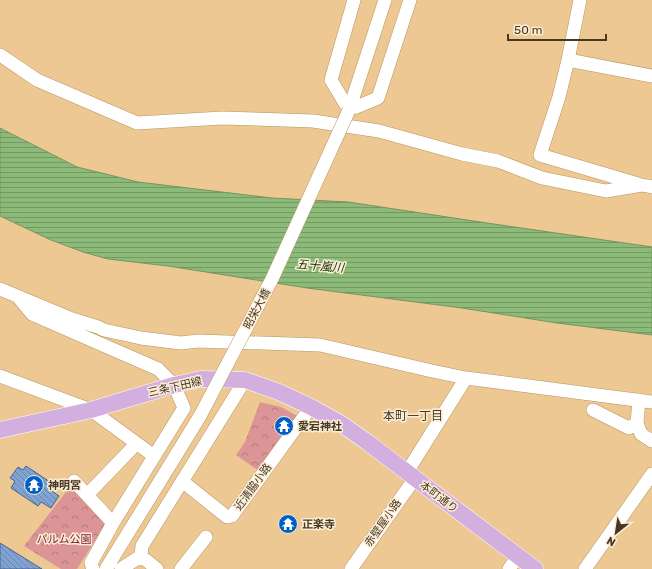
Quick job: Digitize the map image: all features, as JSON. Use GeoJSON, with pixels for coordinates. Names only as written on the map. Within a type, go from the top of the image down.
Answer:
{"type":"FeatureCollection","features":[{"type":"Feature","properties":{"kind":"main road","name":"三条下田線"},"geometry":{"type":"LineString","coordinates":[[0,430],[90,410],[174,385],[200,379],[245,380],[279,392],[311,407],[343,425]]}},
{"type":"Feature","properties":{"kind":"main road","name":"本町通り"},"geometry":{"type":"LineString","coordinates":[[343,425],[535,569]]}},
{"type":"Feature","properties":{"kind":"street"},"geometry":{"type":"LineString","coordinates":[[354,0],[331,80],[349,110],[378,98],[410,0]]}},
{"type":"Feature","properties":{"kind":"street","name":"昭栄大橋"},"geometry":{"type":"LineString","coordinates":[[106,569],[200,416],[272,279],[349,110],[384,0]]}},
{"type":"Feature","properties":{"kind":"street"},"geometry":{"type":"LineString","coordinates":[[580,0],[559,98],[540,155],[647,186]]}},
{"type":"Feature","properties":{"kind":"street"},"geometry":{"type":"LineString","coordinates":[[0,55],[37,80],[137,124],[222,118],[313,121],[379,131],[462,154],[498,161],[542,178],[606,190],[647,186]]}},
{"type":"Feature","properties":{"kind":"street"},"geometry":{"type":"LineString","coordinates":[[568,60],[652,76]]}},
{"type":"Feature","properties":{"kind":"street"},"geometry":{"type":"LineString","coordinates":[[0,289],[72,319],[104,330],[141,338],[181,343],[198,341],[320,345],[466,378],[652,402]]}},
{"type":"Feature","properties":{"kind":"street"},"geometry":{"type":"LineString","coordinates":[[18,297],[32,314],[158,369],[174,385],[184,408],[113,523],[91,563],[93,569]]}},
{"type":"Feature","properties":{"kind":"street"},"geometry":{"type":"LineString","coordinates":[[0,376],[90,410],[154,456]]}},
{"type":"Feature","properties":{"kind":"street","name":"赤壁屋小路"},"geometry":{"type":"LineString","coordinates":[[351,569],[411,475],[466,378]]}},
{"type":"Feature","properties":{"kind":"street"},"geometry":{"type":"LineString","coordinates":[[141,556],[142,546],[245,380]]}},
{"type":"Feature","properties":{"kind":"street"},"geometry":{"type":"LineString","coordinates":[[639,400],[637,423],[641,434],[652,441]]}},
{"type":"Feature","properties":{"kind":"street","name":"近清脇小路"},"geometry":{"type":"LineString","coordinates":[[182,481],[227,517],[232,516],[311,407]]}},
{"type":"Feature","properties":{"kind":"street"},"geometry":{"type":"LineString","coordinates":[[593,410],[629,428],[637,423]]}},
{"type":"Feature","properties":{"kind":"street"},"geometry":{"type":"LineString","coordinates":[[87,495],[136,444]]}},
{"type":"Feature","properties":{"kind":"street"},"geometry":{"type":"LineString","coordinates":[[585,569],[652,474]]}},
{"type":"Feature","properties":{"kind":"street"},"geometry":{"type":"LineString","coordinates":[[74,481],[113,523]]}},
{"type":"Feature","properties":{"kind":"street"},"geometry":{"type":"LineString","coordinates":[[181,569],[206,537]]}},
{"type":"Feature","properties":{"kind":"street"},"geometry":{"type":"LineString","coordinates":[[121,569],[141,556]]}},
{"type":"Feature","properties":{"kind":"street"},"geometry":{"type":"LineString","coordinates":[[141,556],[157,569]]}},
{"type":"Feature","properties":{"kind":"street"},"geometry":{"type":"LineString","coordinates":[[508,569],[518,556]]}},
{"type":"Feature","properties":{"kind":"green space"},"geometry":{"type":"Polygon","coordinates":[[[260,402],[281,407],[299,417],[259,471],[236,455],[245,442],[260,402]]]}},
{"type":"Feature","properties":{"kind":"green space","name":"パルム公園"},"geometry":{"type":"Polygon","coordinates":[[[70,487],[88,504],[105,525],[77,569],[61,569],[24,546],[70,487]]]}},
{"type":"Feature","properties":{"kind":"water","name":"五十嵐川"},"geometry":{"type":"Polygon","coordinates":[[[0,128],[77,167],[138,182],[272,198],[348,202],[652,247],[652,335],[307,288],[168,266],[108,259],[83,252],[51,240],[0,216],[0,128]]]}},
{"type":"Feature","properties":{"kind":"building"},"geometry":{"type":"Polygon","coordinates":[[[26,466],[53,484],[49,489],[59,496],[51,508],[41,502],[38,506],[11,488],[15,481],[10,478],[18,467],[23,470],[26,466]]]}},
{"type":"Feature","properties":{"kind":"building"},"geometry":{"type":"Polygon","coordinates":[[[0,543],[42,569],[0,569],[0,543]]]}},
{"type":"Feature","properties":{"kind":"place","name":"愛宕神社"},"geometry":{"type":"Point","coordinates":[284,426]}},
{"type":"Feature","properties":{"kind":"place","name":"神明宮"},"geometry":{"type":"Point","coordinates":[34,485]}},
{"type":"Feature","properties":{"kind":"place","name":"正楽寺"},"geometry":{"type":"Point","coordinates":[288,524]}},
{"type":"Feature","properties":{"kind":"district","name":"本町一丁目"},"geometry":{"type":"Point","coordinates":[413,416]}}]}
